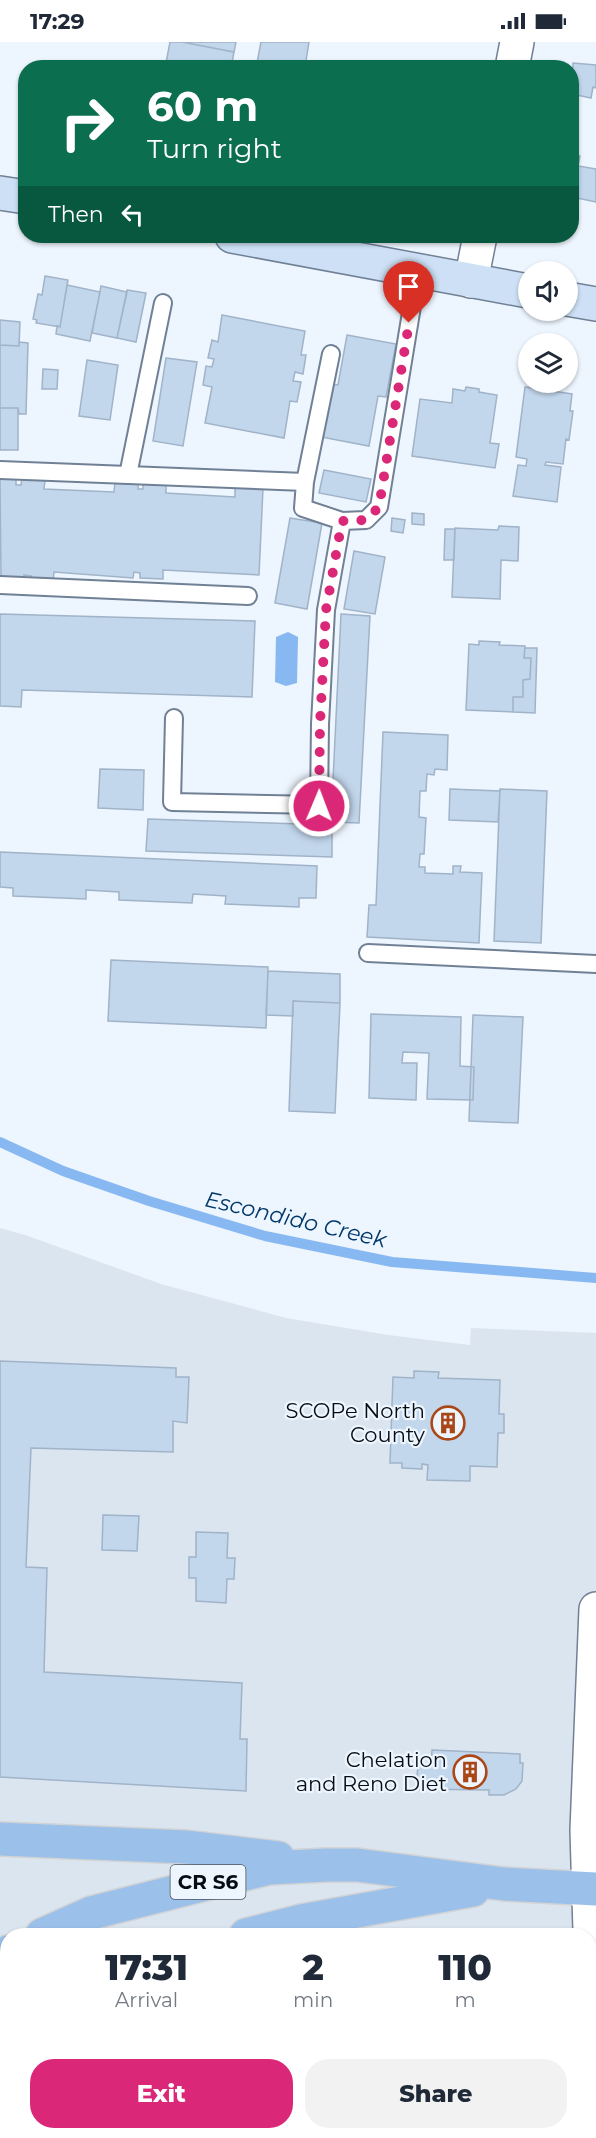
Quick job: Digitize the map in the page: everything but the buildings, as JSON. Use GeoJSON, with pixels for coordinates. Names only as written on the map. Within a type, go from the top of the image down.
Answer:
{"type":"FeatureCollection","features":[{"type":"Feature","properties":{"kind":"main road"},"geometry":{"type":"LineString","coordinates":[[0,193],[18,196]]}},
{"type":"Feature","properties":{"kind":"main road"},"geometry":{"type":"LineString","coordinates":[[270,243],[518,289]]}},
{"type":"Feature","properties":{"kind":"main road"},"geometry":{"type":"LineString","coordinates":[[578,301],[596,304]]}},
{"type":"Feature","properties":{"kind":"main road"},"geometry":{"type":"LineString","coordinates":[[0,1839],[186,1847],[327,1865]]}},
{"type":"Feature","properties":{"kind":"main road","name":"CR S6"},"geometry":{"type":"LineString","coordinates":[[58,1928],[91,1913],[268,1868],[357,1865],[504,1884],[592,1889]]}},
{"type":"Feature","properties":{"kind":"main road","name":"CR S6"},"geometry":{"type":"LineString","coordinates":[[274,1928],[301,1921],[504,1884]]}},
{"type":"Feature","properties":{"kind":"street"},"geometry":{"type":"LineString","coordinates":[[514,60],[517,42]]}},
{"type":"Feature","properties":{"kind":"street"},"geometry":{"type":"LineString","coordinates":[[471,280],[479,243]]}},
{"type":"Feature","properties":{"kind":"street"},"geometry":{"type":"LineString","coordinates":[[591,1928],[592,1889],[587,1830],[596,1609]]}},
{"type":"Feature","properties":{"kind":"lane"},"geometry":{"type":"LineString","coordinates":[[331,354],[305,482],[303,508],[342,521],[366,520],[379,507],[418,270]]}},
{"type":"Feature","properties":{"kind":"lane"},"geometry":{"type":"LineString","coordinates":[[128,475],[163,303]]}},
{"type":"Feature","properties":{"kind":"lane"},"geometry":{"type":"LineString","coordinates":[[0,470],[305,482]]}},
{"type":"Feature","properties":{"kind":"lane"},"geometry":{"type":"LineString","coordinates":[[174,718],[172,802],[319,806],[320,724],[326,610],[342,521]]}},
{"type":"Feature","properties":{"kind":"lane"},"geometry":{"type":"LineString","coordinates":[[0,585],[248,596]]}},
{"type":"Feature","properties":{"kind":"lane"},"geometry":{"type":"LineString","coordinates":[[368,953],[596,964]]}},
{"type":"Feature","properties":{"kind":"shaded area"},"geometry":{"type":"Polygon","coordinates":[[[0,1228],[161,1284],[286,1318],[388,1335],[470,1345],[471,1328],[596,1333],[596,1928],[0,1928],[0,1228]]]}},
{"type":"Feature","properties":{"kind":"water"},"geometry":{"type":"Polygon","coordinates":[[[288,632],[298,637],[297,683],[286,686],[275,682],[276,637],[288,632]]]}},
{"type":"Feature","properties":{"kind":"waterway","name":"Escondido Creek"},"geometry":{"type":"LineString","coordinates":[[0,1142],[63,1171],[149,1201],[265,1236],[392,1262],[596,1278]]}},
{"type":"Feature","properties":{"kind":"place","name":"SCOPe North County"},"geometry":{"type":"Point","coordinates":[448,1423]}},
{"type":"Feature","properties":{"kind":"place","name":"Chelation and Reno Diet"},"geometry":{"type":"Point","coordinates":[470,1772]}},
{"type":"Feature","properties":{"kind":"route"},"geometry":{"type":"LineString","coordinates":[[319,806],[320,724],[326,610],[342,521],[366,520],[379,507],[409,323]]}}]}
